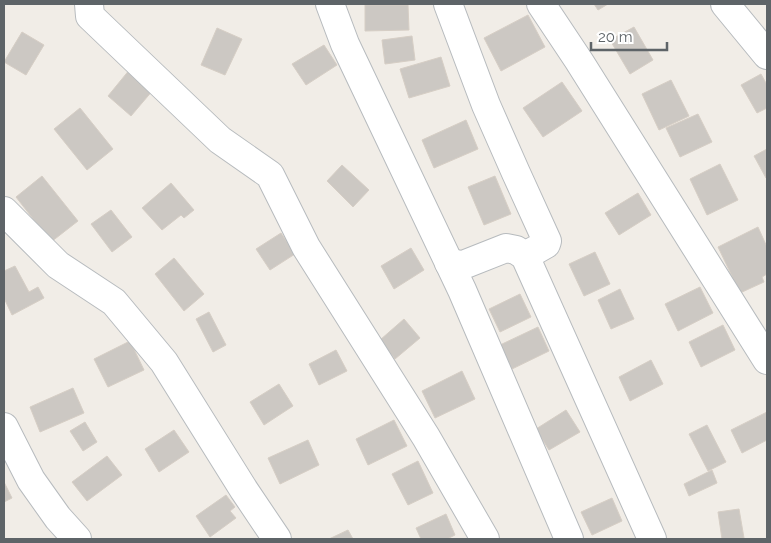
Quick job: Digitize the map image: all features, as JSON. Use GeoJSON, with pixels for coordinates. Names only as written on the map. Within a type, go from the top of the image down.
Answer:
{"type":"FeatureCollection","features":[{"type":"Feature","properties":{"kind":"street"},"geometry":{"type":"LineString","coordinates":[[89,4],[90,16],[220,140],[270,175],[306,247],[426,438],[485,539]]}},
{"type":"Feature","properties":{"kind":"street"},"geometry":{"type":"LineString","coordinates":[[330,4],[345,44],[449,263],[569,539]]}},
{"type":"Feature","properties":{"kind":"street"},"geometry":{"type":"LineString","coordinates":[[448,4],[486,105],[547,240],[546,244],[525,256]]}},
{"type":"Feature","properties":{"kind":"street"},"geometry":{"type":"LineString","coordinates":[[541,4],[579,61],[767,360]]}},
{"type":"Feature","properties":{"kind":"street"},"geometry":{"type":"LineString","coordinates":[[724,4],[767,55]]}},
{"type":"Feature","properties":{"kind":"street"},"geometry":{"type":"LineString","coordinates":[[4,211],[58,265],[114,302],[164,362],[277,539]]}},
{"type":"Feature","properties":{"kind":"street"},"geometry":{"type":"LineString","coordinates":[[449,263],[463,265],[506,248],[516,250],[525,256],[652,539]]}},
{"type":"Feature","properties":{"kind":"street"},"geometry":{"type":"LineString","coordinates":[[4,427],[31,480],[58,518],[77,539]]}},
{"type":"Feature","properties":{"kind":"building"},"geometry":{"type":"Polygon","coordinates":[[[594,4],[608,4],[598,10],[594,4]]]}},
{"type":"Feature","properties":{"kind":"building"},"geometry":{"type":"Polygon","coordinates":[[[365,5],[408,5],[409,30],[365,31],[365,5]]]}},
{"type":"Feature","properties":{"kind":"building"},"geometry":{"type":"Polygon","coordinates":[[[528,15],[545,47],[501,71],[484,38],[528,15]]]}},
{"type":"Feature","properties":{"kind":"building"},"geometry":{"type":"Polygon","coordinates":[[[634,27],[653,60],[630,74],[610,40],[634,27]]]}},
{"type":"Feature","properties":{"kind":"building"},"geometry":{"type":"Polygon","coordinates":[[[217,28],[242,39],[225,75],[201,65],[217,28]]]}},
{"type":"Feature","properties":{"kind":"building"},"geometry":{"type":"Polygon","coordinates":[[[22,32],[44,45],[26,75],[4,62],[22,32]]]}},
{"type":"Feature","properties":{"kind":"building"},"geometry":{"type":"Polygon","coordinates":[[[412,36],[415,60],[385,64],[382,40],[412,36]]]}},
{"type":"Feature","properties":{"kind":"building"},"geometry":{"type":"Polygon","coordinates":[[[324,45],[337,65],[306,85],[292,64],[324,45]]]}},
{"type":"Feature","properties":{"kind":"building"},"geometry":{"type":"Polygon","coordinates":[[[441,57],[450,86],[409,98],[400,69],[441,57]]]}},
{"type":"Feature","properties":{"kind":"building"},"geometry":{"type":"Polygon","coordinates":[[[135,63],[159,83],[131,116],[108,96],[135,63]]]}},
{"type":"Feature","properties":{"kind":"building"},"geometry":{"type":"Polygon","coordinates":[[[761,74],[767,85],[767,108],[757,113],[741,85],[761,74]]]}},
{"type":"Feature","properties":{"kind":"building"},"geometry":{"type":"Polygon","coordinates":[[[671,80],[689,116],[659,130],[642,94],[671,80]]]}},
{"type":"Feature","properties":{"kind":"building"},"geometry":{"type":"Polygon","coordinates":[[[562,82],[582,111],[543,137],[523,108],[562,82]]]}},
{"type":"Feature","properties":{"kind":"building"},"geometry":{"type":"Polygon","coordinates":[[[80,108],[113,149],[87,170],[54,129],[80,108]]]}},
{"type":"Feature","properties":{"kind":"building"},"geometry":{"type":"Polygon","coordinates":[[[698,114],[712,142],[680,157],[666,128],[698,114]]]}},
{"type":"Feature","properties":{"kind":"building"},"geometry":{"type":"Polygon","coordinates":[[[466,120],[478,149],[434,168],[422,140],[466,120]]]}},
{"type":"Feature","properties":{"kind":"building"},"geometry":{"type":"Polygon","coordinates":[[[767,149],[767,177],[766,178],[754,156],[767,149]]]}},
{"type":"Feature","properties":{"kind":"building"},"geometry":{"type":"Polygon","coordinates":[[[720,164],[738,200],[707,215],[690,179],[720,164]]]}},
{"type":"Feature","properties":{"kind":"building"},"geometry":{"type":"Polygon","coordinates":[[[342,165],[369,190],[353,207],[327,181],[342,165]]]}},
{"type":"Feature","properties":{"kind":"building"},"geometry":{"type":"Polygon","coordinates":[[[42,176],[78,221],[51,242],[16,197],[42,176]]]}},
{"type":"Feature","properties":{"kind":"building"},"geometry":{"type":"Polygon","coordinates":[[[495,176],[511,214],[484,225],[468,187],[495,176]]]}},
{"type":"Feature","properties":{"kind":"building"},"geometry":{"type":"Polygon","coordinates":[[[171,183],[194,210],[184,218],[181,215],[162,230],[142,208],[171,183]]]}},
{"type":"Feature","properties":{"kind":"building"},"geometry":{"type":"Polygon","coordinates":[[[638,193],[651,215],[619,235],[605,213],[638,193]]]}},
{"type":"Feature","properties":{"kind":"building"},"geometry":{"type":"Polygon","coordinates":[[[111,210],[132,237],[112,252],[91,224],[111,210]]]}},
{"type":"Feature","properties":{"kind":"building"},"geometry":{"type":"Polygon","coordinates":[[[758,227],[767,247],[767,274],[762,277],[764,282],[740,293],[718,247],[758,227]]]}},
{"type":"Feature","properties":{"kind":"building"},"geometry":{"type":"Polygon","coordinates":[[[281,233],[295,254],[270,270],[256,249],[281,233]]]}},
{"type":"Feature","properties":{"kind":"building"},"geometry":{"type":"Polygon","coordinates":[[[411,248],[424,270],[394,289],[381,266],[411,248]]]}},
{"type":"Feature","properties":{"kind":"building"},"geometry":{"type":"Polygon","coordinates":[[[595,252],[610,284],[584,296],[569,264],[595,252]]]}},
{"type":"Feature","properties":{"kind":"building"},"geometry":{"type":"Polygon","coordinates":[[[174,258],[204,294],[184,311],[155,274],[174,258]]]}},
{"type":"Feature","properties":{"kind":"building"},"geometry":{"type":"Polygon","coordinates":[[[15,266],[29,292],[38,287],[44,298],[12,315],[4,298],[4,271],[15,266]]]}},
{"type":"Feature","properties":{"kind":"building"},"geometry":{"type":"Polygon","coordinates":[[[700,287],[713,313],[678,331],[665,304],[700,287]]]}},
{"type":"Feature","properties":{"kind":"building"},"geometry":{"type":"Polygon","coordinates":[[[620,289],[634,319],[611,329],[598,300],[620,289]]]}},
{"type":"Feature","properties":{"kind":"building"},"geometry":{"type":"Polygon","coordinates":[[[520,294],[531,317],[500,332],[489,309],[520,294]]]}},
{"type":"Feature","properties":{"kind":"building"},"geometry":{"type":"Polygon","coordinates":[[[209,312],[226,345],[213,352],[196,319],[209,312]]]}},
{"type":"Feature","properties":{"kind":"building"},"geometry":{"type":"Polygon","coordinates":[[[404,319],[420,338],[395,359],[380,340],[404,319]]]}},
{"type":"Feature","properties":{"kind":"building"},"geometry":{"type":"Polygon","coordinates":[[[723,325],[735,350],[701,367],[689,342],[723,325]]]}},
{"type":"Feature","properties":{"kind":"building"},"geometry":{"type":"Polygon","coordinates":[[[538,327],[549,351],[512,369],[500,345],[538,327]]]}},
{"type":"Feature","properties":{"kind":"building"},"geometry":{"type":"Polygon","coordinates":[[[130,341],[144,370],[108,387],[94,359],[130,341]]]}},
{"type":"Feature","properties":{"kind":"building"},"geometry":{"type":"Polygon","coordinates":[[[336,350],[347,371],[319,385],[309,364],[336,350]]]}},
{"type":"Feature","properties":{"kind":"building"},"geometry":{"type":"Polygon","coordinates":[[[651,360],[663,384],[630,401],[619,377],[651,360]]]}},
{"type":"Feature","properties":{"kind":"building"},"geometry":{"type":"Polygon","coordinates":[[[462,371],[475,399],[435,418],[422,391],[462,371]]]}},
{"type":"Feature","properties":{"kind":"building"},"geometry":{"type":"Polygon","coordinates":[[[279,384],[293,406],[264,425],[250,402],[279,384]]]}},
{"type":"Feature","properties":{"kind":"building"},"geometry":{"type":"Polygon","coordinates":[[[73,388],[84,413],[40,432],[30,407],[73,388]]]}},
{"type":"Feature","properties":{"kind":"building"},"geometry":{"type":"Polygon","coordinates":[[[566,410],[580,432],[549,450],[536,429],[566,410]]]}},
{"type":"Feature","properties":{"kind":"building"},"geometry":{"type":"Polygon","coordinates":[[[767,412],[767,440],[742,453],[731,430],[767,412]]]}},
{"type":"Feature","properties":{"kind":"building"},"geometry":{"type":"Polygon","coordinates":[[[394,420],[407,446],[368,465],[356,439],[394,420]]]}},
{"type":"Feature","properties":{"kind":"building"},"geometry":{"type":"Polygon","coordinates":[[[85,422],[97,442],[83,451],[70,431],[85,422]]]}},
{"type":"Feature","properties":{"kind":"building"},"geometry":{"type":"Polygon","coordinates":[[[707,425],[726,462],[708,471],[689,434],[707,425]]]}},
{"type":"Feature","properties":{"kind":"building"},"geometry":{"type":"Polygon","coordinates":[[[174,430],[189,452],[159,472],[145,449],[174,430]]]}},
{"type":"Feature","properties":{"kind":"building"},"geometry":{"type":"Polygon","coordinates":[[[308,440],[319,465],[280,484],[268,458],[308,440]]]}},
{"type":"Feature","properties":{"kind":"building"},"geometry":{"type":"Polygon","coordinates":[[[107,456],[122,475],[87,501],[72,482],[107,456]]]}},
{"type":"Feature","properties":{"kind":"building"},"geometry":{"type":"Polygon","coordinates":[[[418,461],[433,493],[408,505],[392,474],[418,461]]]}},
{"type":"Feature","properties":{"kind":"building"},"geometry":{"type":"Polygon","coordinates":[[[712,470],[717,483],[689,496],[684,484],[712,470]]]}},
{"type":"Feature","properties":{"kind":"building"},"geometry":{"type":"Polygon","coordinates":[[[4,482],[12,498],[4,502],[4,482]]]}},
{"type":"Feature","properties":{"kind":"building"},"geometry":{"type":"Polygon","coordinates":[[[226,495],[235,507],[230,511],[236,518],[210,537],[196,516],[226,495]]]}},
{"type":"Feature","properties":{"kind":"building"},"geometry":{"type":"Polygon","coordinates":[[[612,498],[622,521],[592,535],[581,512],[612,498]]]}},
{"type":"Feature","properties":{"kind":"building"},"geometry":{"type":"Polygon","coordinates":[[[739,509],[744,538],[722,539],[718,512],[739,509]]]}},
{"type":"Feature","properties":{"kind":"building"},"geometry":{"type":"Polygon","coordinates":[[[446,514],[455,535],[447,539],[421,539],[416,528],[446,514]]]}},
{"type":"Feature","properties":{"kind":"building"},"geometry":{"type":"Polygon","coordinates":[[[348,530],[353,539],[329,539],[348,530]]]}}]}
